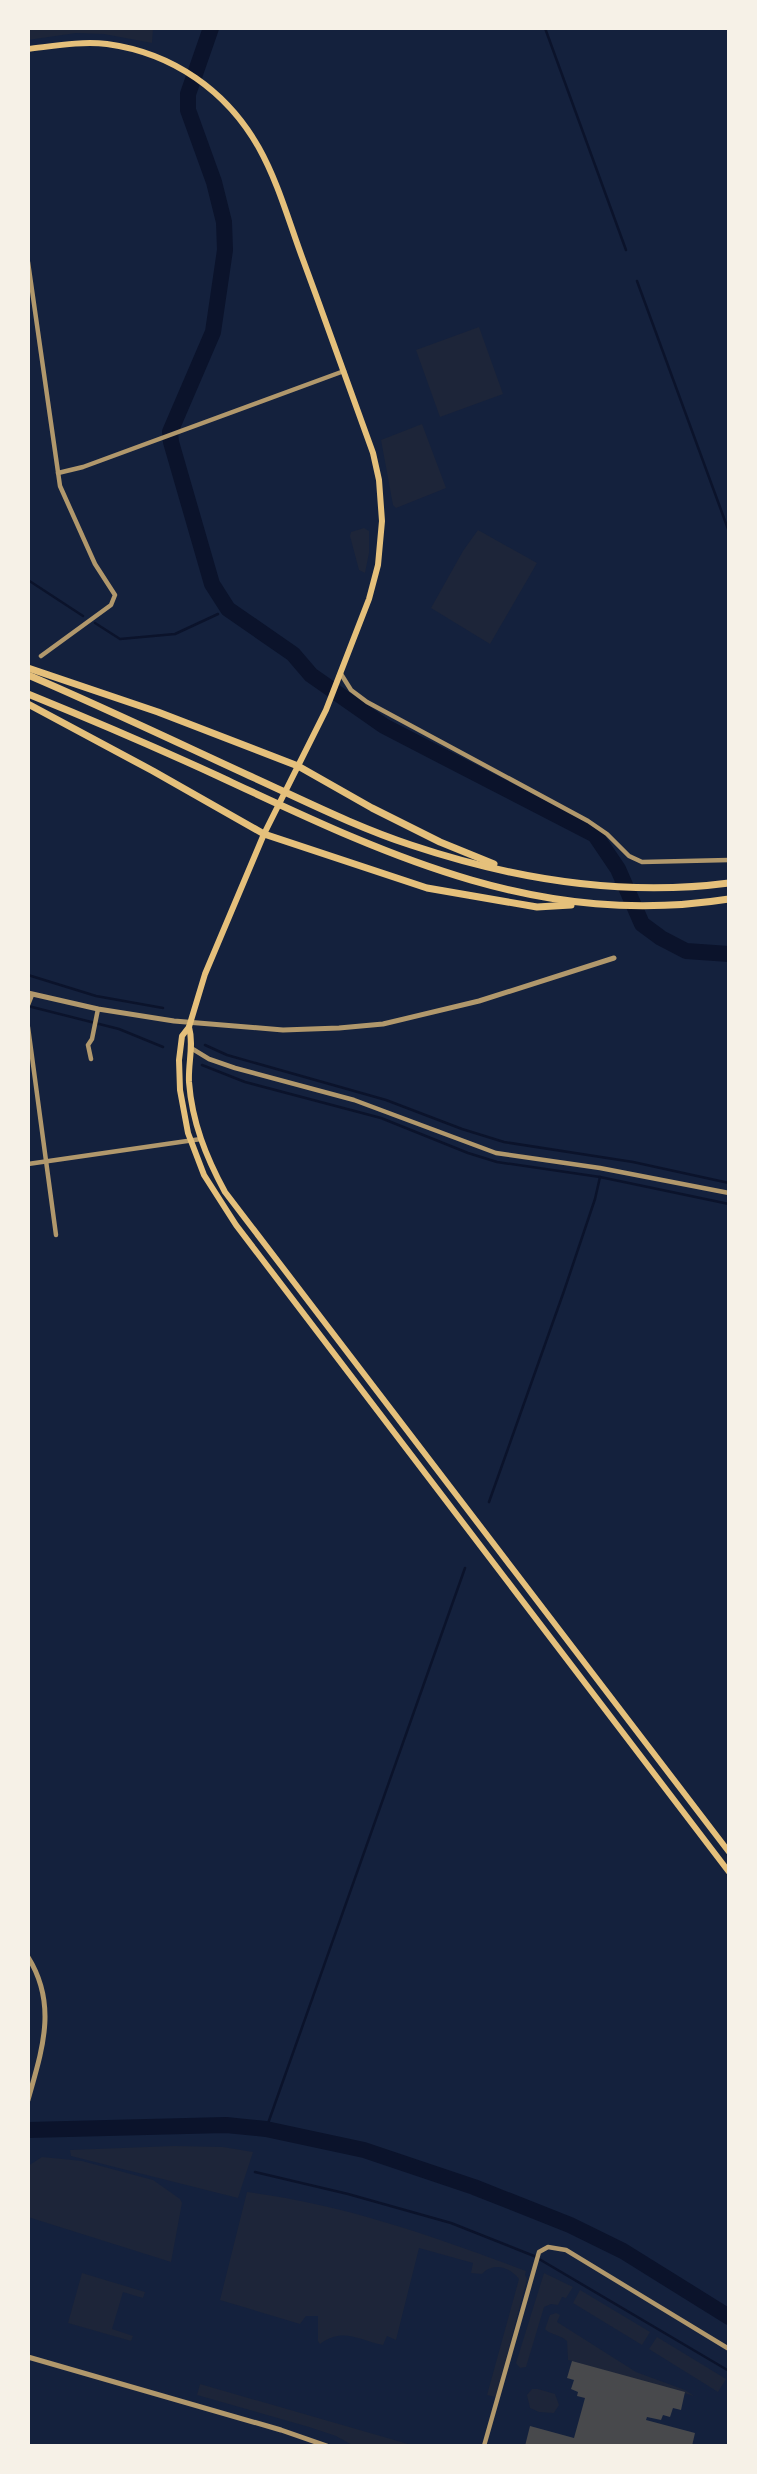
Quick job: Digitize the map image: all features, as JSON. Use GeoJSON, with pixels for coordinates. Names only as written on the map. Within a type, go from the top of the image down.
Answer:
{"type":"FeatureCollection","features":[{"type":"Feature","properties":{"kind":"highway"},"geometry":{"type":"LineString","coordinates":[[28,668],[158,712],[298,766],[372,808],[440,842],[523,875]]}},
{"type":"Feature","properties":{"kind":"highway"},"geometry":{"type":"LineString","coordinates":[[28,675],[338,816],[409,845],[523,875],[569,883],[639,888],[729,883]]}},
{"type":"Feature","properties":{"kind":"highway"},"geometry":{"type":"LineString","coordinates":[[28,694],[125,733],[333,829],[416,864],[460,878],[586,904]]}},
{"type":"Feature","properties":{"kind":"highway"},"geometry":{"type":"LineString","coordinates":[[28,704],[264,834],[426,888],[537,907],[586,904],[679,905],[729,899]]}},
{"type":"Feature","properties":{"kind":"main road"},"geometry":{"type":"LineString","coordinates":[[28,50],[73,44],[106,44],[150,54],[200,80],[244,123],[261,151],[344,371],[373,453],[379,480],[382,521],[375,576],[341,674],[264,834],[205,974],[189,1025],[182,1036],[179,1074],[182,1108],[204,1175],[236,1225],[729,1872]]}},
{"type":"Feature","properties":{"kind":"main road"},"geometry":{"type":"LineString","coordinates":[[189,1025],[192,1038],[190,1090],[201,1139],[217,1178],[244,1219],[729,1852]]}},
{"type":"Feature","properties":{"kind":"street"},"geometry":{"type":"LineString","coordinates":[[28,262],[60,486],[95,564],[115,595],[111,605],[41,656]]}},
{"type":"Feature","properties":{"kind":"street"},"geometry":{"type":"LineString","coordinates":[[57,473],[83,467],[344,371]]}},
{"type":"Feature","properties":{"kind":"street"},"geometry":{"type":"LineString","coordinates":[[341,674],[351,690],[368,702],[588,821],[607,834],[629,856],[642,862],[729,860]]}},
{"type":"Feature","properties":{"kind":"street"},"geometry":{"type":"LineString","coordinates":[[29,1004],[30,994],[189,1025],[283,1030],[383,1024],[479,1001],[614,958]]}},
{"type":"Feature","properties":{"kind":"street"},"geometry":{"type":"LineString","coordinates":[[91,1059],[88,1045],[99,1009]]}},
{"type":"Feature","properties":{"kind":"street"},"geometry":{"type":"LineString","coordinates":[[28,1027],[57,1235]]}},
{"type":"Feature","properties":{"kind":"street"},"geometry":{"type":"LineString","coordinates":[[190,1047],[209,1059],[354,1100],[496,1153],[600,1168],[729,1193]]}},
{"type":"Feature","properties":{"kind":"street"},"geometry":{"type":"LineString","coordinates":[[28,1164],[201,1139]]}},
{"type":"Feature","properties":{"kind":"street"},"geometry":{"type":"LineString","coordinates":[[28,1957],[43,1988],[46,2018],[40,2057],[28,2100]]}},
{"type":"Feature","properties":{"kind":"street"},"geometry":{"type":"LineString","coordinates":[[484,2446],[536,2262],[539,2254],[548,2247],[566,2250],[729,2349]]}},
{"type":"Feature","properties":{"kind":"street"},"geometry":{"type":"LineString","coordinates":[[28,2357],[274,2428],[327,2446]]}},
{"type":"Feature","properties":{"kind":"shaded area"},"geometry":{"type":"Polygon","coordinates":[[[28,28],[153,28],[152,43],[104,34],[76,33],[28,40],[28,28]]]}},
{"type":"Feature","properties":{"kind":"shaded area"},"geometry":{"type":"Polygon","coordinates":[[[479,327],[503,394],[440,417],[416,350],[479,327]]]}},
{"type":"Feature","properties":{"kind":"shaded area"},"geometry":{"type":"Polygon","coordinates":[[[422,424],[446,488],[396,508],[393,505],[381,440],[422,424]]]}},
{"type":"Feature","properties":{"kind":"shaded area"},"geometry":{"type":"Polygon","coordinates":[[[364,528],[369,531],[365,573],[359,570],[350,536],[351,532],[364,528]]]}},
{"type":"Feature","properties":{"kind":"shaded area"},"geometry":{"type":"Polygon","coordinates":[[[478,530],[537,563],[490,644],[431,608],[478,530]]]}},
{"type":"Feature","properties":{"kind":"shaded area"},"geometry":{"type":"Polygon","coordinates":[[[223,2147],[253,2152],[238,2198],[71,2156],[70,2150],[223,2147]]]}},
{"type":"Feature","properties":{"kind":"shaded area"},"geometry":{"type":"Polygon","coordinates":[[[42,2157],[82,2161],[153,2180],[180,2199],[182,2203],[171,2262],[28,2217],[28,2166],[42,2157]]]}},
{"type":"Feature","properties":{"kind":"shaded area"},"geometry":{"type":"Polygon","coordinates":[[[247,2192],[354,2213],[423,2234],[526,2271],[527,2279],[496,2397],[487,2395],[519,2279],[515,2275],[501,2267],[491,2268],[482,2274],[471,2273],[473,2263],[419,2248],[396,2340],[387,2336],[383,2345],[358,2338],[336,2336],[320,2344],[318,2316],[306,2316],[300,2324],[220,2300],[247,2192]]]}},
{"type":"Feature","properties":{"kind":"shaded area"},"geometry":{"type":"Polygon","coordinates":[[[82,2273],[145,2292],[143,2298],[123,2292],[112,2329],[133,2336],[131,2341],[68,2323],[82,2273]]]}},
{"type":"Feature","properties":{"kind":"shaded area"},"geometry":{"type":"Polygon","coordinates":[[[544,2273],[573,2287],[558,2305],[544,2307],[526,2367],[520,2368],[516,2363],[544,2273]]]}},
{"type":"Feature","properties":{"kind":"shaded area"},"geometry":{"type":"Polygon","coordinates":[[[580,2290],[650,2332],[642,2345],[573,2303],[580,2290]]]}},
{"type":"Feature","properties":{"kind":"shaded area"},"geometry":{"type":"Polygon","coordinates":[[[550,2315],[560,2315],[557,2322],[636,2372],[685,2390],[694,2396],[568,2360],[567,2341],[545,2329],[550,2315]]]}},
{"type":"Feature","properties":{"kind":"shaded area"},"geometry":{"type":"Polygon","coordinates":[[[657,2337],[726,2379],[718,2392],[649,2349],[657,2337]]]}},
{"type":"Feature","properties":{"kind":"shaded area"},"geometry":{"type":"Polygon","coordinates":[[[200,2384],[415,2446],[354,2446],[336,2436],[309,2427],[197,2395],[200,2384]]]}},
{"type":"Feature","properties":{"kind":"shaded area"},"geometry":{"type":"Polygon","coordinates":[[[532,2389],[555,2394],[559,2405],[554,2413],[530,2408],[527,2395],[532,2389]]]}},
{"type":"Feature","properties":{"kind":"building"},"geometry":{"type":"Polygon","coordinates":[[[572,2361],[685,2392],[681,2410],[673,2408],[670,2417],[663,2415],[661,2420],[647,2417],[646,2420],[695,2433],[692,2446],[525,2446],[530,2426],[574,2438],[585,2398],[577,2396],[578,2392],[571,2389],[574,2380],[567,2378],[572,2361]]]}},
{"type":"Feature","properties":{"kind":"waterway"},"geometry":{"type":"LineString","coordinates":[[211,28],[188,94],[188,110],[214,182],[224,222],[225,250],[213,332],[170,432],[212,584],[228,609],[293,654],[311,675],[384,726],[595,835],[618,869],[642,924],[661,938],[686,951],[729,954]]}},
{"type":"Feature","properties":{"kind":"waterway"},"geometry":{"type":"LineString","coordinates":[[545,28],[626,250]]}},
{"type":"Feature","properties":{"kind":"waterway"},"geometry":{"type":"LineString","coordinates":[[637,281],[728,529]]}},
{"type":"Feature","properties":{"kind":"waterway"},"geometry":{"type":"LineString","coordinates":[[28,580],[83,616]]}},
{"type":"Feature","properties":{"kind":"waterway"},"geometry":{"type":"LineString","coordinates":[[95,623],[120,639],[175,634],[218,614]]}},
{"type":"Feature","properties":{"kind":"waterway"},"geometry":{"type":"LineString","coordinates":[[28,975],[96,996],[163,1008]]}},
{"type":"Feature","properties":{"kind":"waterway"},"geometry":{"type":"LineString","coordinates":[[28,1006],[119,1029],[163,1047]]}},
{"type":"Feature","properties":{"kind":"waterway"},"geometry":{"type":"LineString","coordinates":[[205,1045],[227,1055],[386,1100],[504,1142],[633,1162],[729,1183]]}},
{"type":"Feature","properties":{"kind":"waterway"},"geometry":{"type":"LineString","coordinates":[[202,1065],[245,1082],[381,1118],[497,1162],[600,1177],[729,1204]]}},
{"type":"Feature","properties":{"kind":"waterway"},"geometry":{"type":"LineString","coordinates":[[489,1502],[564,1291],[600,1177]]}},
{"type":"Feature","properties":{"kind":"waterway"},"geometry":{"type":"LineString","coordinates":[[266,2129],[465,1568]]}},
{"type":"Feature","properties":{"kind":"waterway"},"geometry":{"type":"LineString","coordinates":[[28,2130],[226,2125],[266,2129],[364,2150],[474,2187],[570,2225],[623,2251],[729,2317]]}},
{"type":"Feature","properties":{"kind":"waterway"},"geometry":{"type":"LineString","coordinates":[[255,2172],[348,2194],[451,2223],[534,2256],[729,2371]]}}]}
